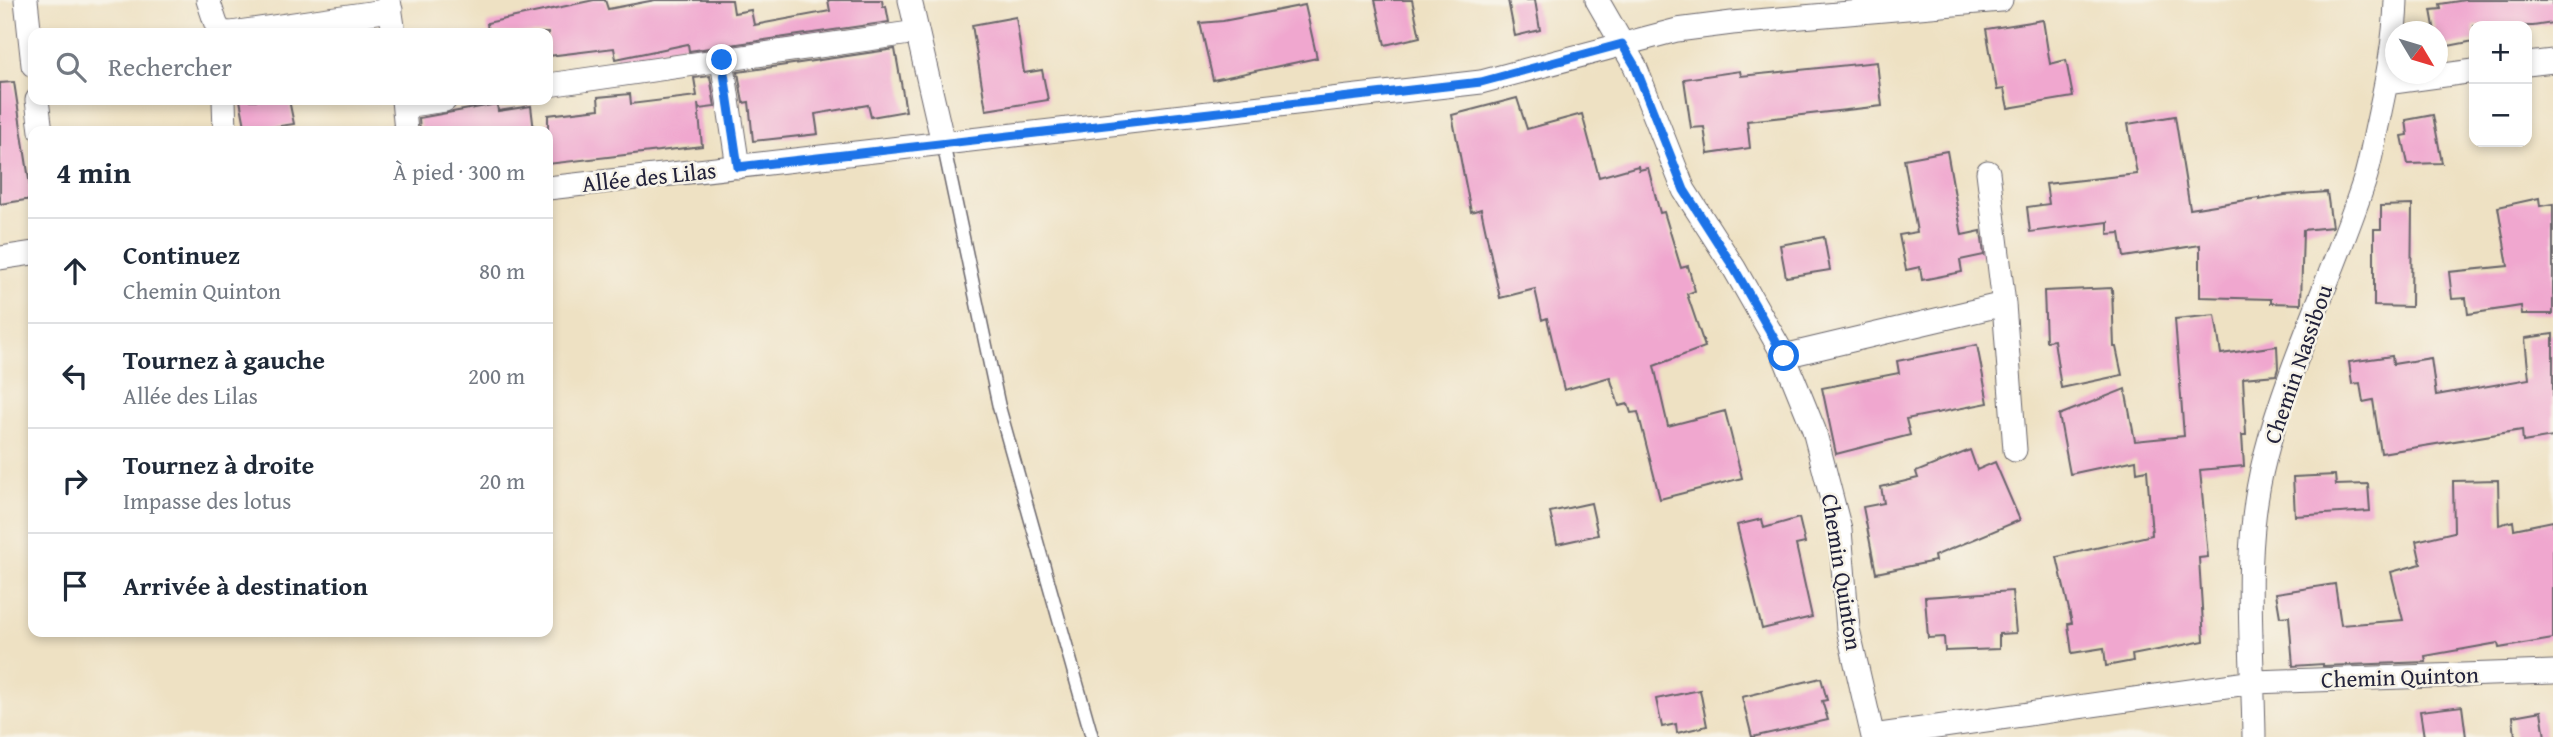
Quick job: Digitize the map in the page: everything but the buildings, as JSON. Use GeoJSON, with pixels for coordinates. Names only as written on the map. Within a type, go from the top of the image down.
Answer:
{"type":"FeatureCollection","features":[{"type":"Feature","properties":{"kind":"street"},"geometry":{"type":"LineString","coordinates":[[26,0],[29,28]]}},
{"type":"Feature","properties":{"kind":"street"},"geometry":{"type":"LineString","coordinates":[[208,0],[216,24],[220,28]]}},
{"type":"Feature","properties":{"kind":"street"},"geometry":{"type":"LineString","coordinates":[[910,0],[943,143]]}},
{"type":"Feature","properties":{"kind":"street","name":"Chemin Quinton"},"geometry":{"type":"LineString","coordinates":[[1597,0],[1635,66],[1684,190],[1734,268],[1784,356],[1814,430],[1840,530],[1848,629],[1873,736],[2254,682],[2553,673]]}},
{"type":"Feature","properties":{"kind":"street","name":"Allée des Lilas"},"geometry":{"type":"LineString","coordinates":[[553,187],[1481,82],[1677,30],[2001,0]]}},
{"type":"Feature","properties":{"kind":"street","name":"Chemin Nassibou"},"geometry":{"type":"LineString","coordinates":[[2396,0],[2396,21]]}},
{"type":"Feature","properties":{"kind":"street"},"geometry":{"type":"LineString","coordinates":[[255,28],[390,5],[393,28]]}},
{"type":"Feature","properties":{"kind":"street"},"geometry":{"type":"LineString","coordinates":[[553,84],[917,32]]}},
{"type":"Feature","properties":{"kind":"street"},"geometry":{"type":"LineString","coordinates":[[722,60],[738,167]]}},
{"type":"Feature","properties":{"kind":"street"},"geometry":{"type":"LineString","coordinates":[[2532,63],[2553,61]]}},
{"type":"Feature","properties":{"kind":"street"},"geometry":{"type":"LineString","coordinates":[[2448,75],[2469,72]]}},
{"type":"Feature","properties":{"kind":"street","name":"Chemin Nassibou"},"geometry":{"type":"LineString","coordinates":[[2254,737],[2254,682],[2249,607],[2252,536],[2265,458],[2283,397],[2365,180],[2386,84]]}},
{"type":"Feature","properties":{"kind":"street"},"geometry":{"type":"LineString","coordinates":[[38,105],[40,126]]}},
{"type":"Feature","properties":{"kind":"street"},"geometry":{"type":"LineString","coordinates":[[224,105],[225,126]]}},
{"type":"Feature","properties":{"kind":"street"},"geometry":{"type":"LineString","coordinates":[[403,105],[405,126]]}},
{"type":"Feature","properties":{"kind":"street"},"geometry":{"type":"LineString","coordinates":[[1987,172],[2004,304],[2015,450]]}},
{"type":"Feature","properties":{"kind":"street"},"geometry":{"type":"LineString","coordinates":[[0,258],[28,254]]}},
{"type":"Feature","properties":{"kind":"street"},"geometry":{"type":"LineString","coordinates":[[1784,356],[2004,304]]}},
{"type":"Feature","properties":{"kind":"lane"},"geometry":{"type":"LineString","coordinates":[[943,143],[999,407],[1092,737]]}},
{"type":"Feature","properties":{"kind":"route"},"geometry":{"type":"LineString","coordinates":[[722,60],[738,167],[1409,88],[1481,82],[1622,44],[1635,66],[1684,190],[1734,268],[1784,356]]}}]}
